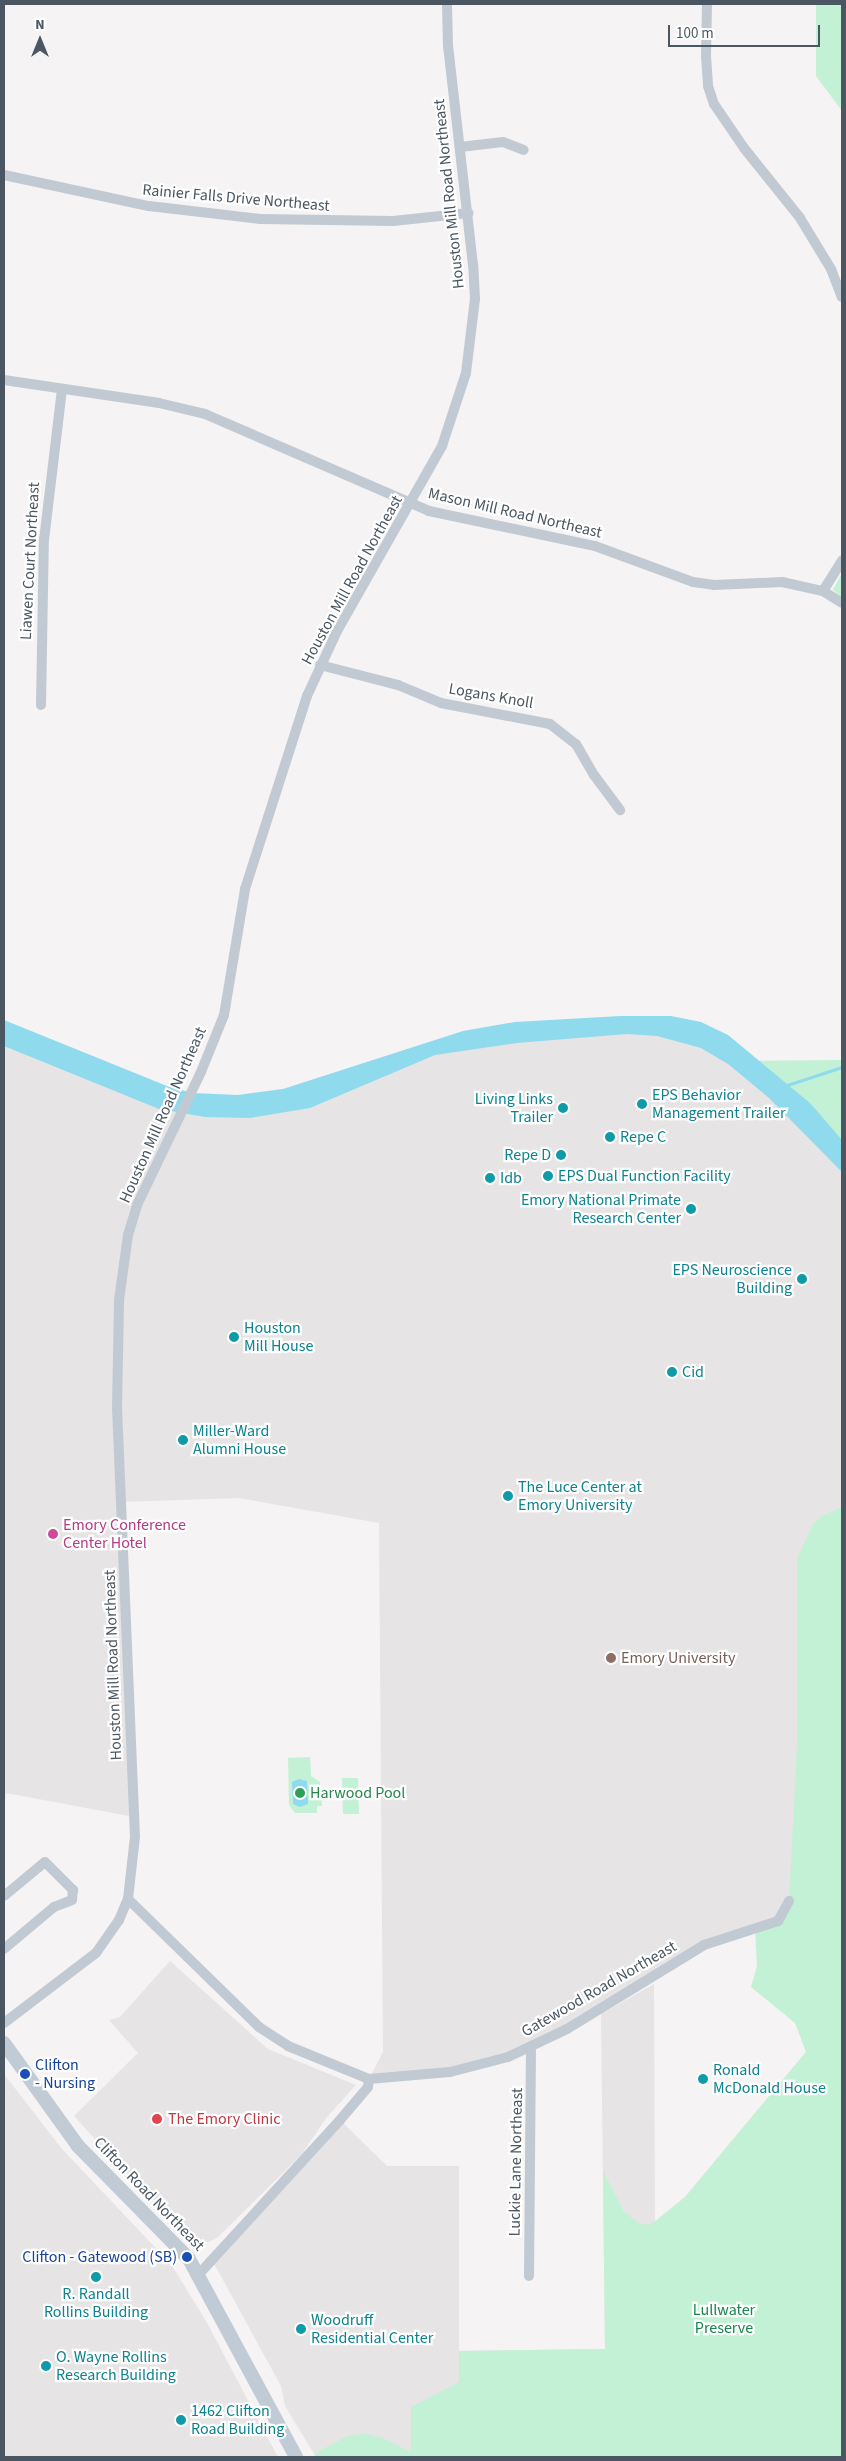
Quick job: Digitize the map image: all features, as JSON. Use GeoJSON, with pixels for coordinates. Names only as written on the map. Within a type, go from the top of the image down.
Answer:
{"type":"FeatureCollection","features":[{"type":"Feature","properties":{"kind":"main road","name":"Clifton Road Northeast"},"geometry":{"type":"LineString","coordinates":[[4,2043],[78,2146],[171,2238],[199,2274],[296,2457]]}},
{"type":"Feature","properties":{"kind":"street","name":"Houston Mill Road Northeast"},"geometry":{"type":"LineString","coordinates":[[4,2023],[96,1953],[119,1920],[128,1899],[135,1837],[117,1408],[119,1300],[128,1235],[137,1205],[162,1149],[201,1072],[224,1015],[245,889],[320,665],[411,504],[449,431],[466,373],[475,299],[469,213],[448,46],[447,4]]}},
{"type":"Feature","properties":{"kind":"street"},"geometry":{"type":"LineString","coordinates":[[707,4],[706,56],[708,86],[714,104],[739,142],[800,218],[831,269],[842,297]]}},
{"type":"Feature","properties":{"kind":"street"},"geometry":{"type":"LineString","coordinates":[[460,147],[503,142],[524,150]]}},
{"type":"Feature","properties":{"kind":"street","name":"Rainier Falls Drive Northeast"},"geometry":{"type":"LineString","coordinates":[[4,175],[149,206],[260,219],[356,222],[469,213]]}},
{"type":"Feature","properties":{"kind":"street","name":"Mason Mill Road Northeast"},"geometry":{"type":"LineString","coordinates":[[4,380],[160,403],[206,414],[411,504],[455,518],[596,546],[693,582],[714,585],[782,582],[823,592],[842,603]]}},
{"type":"Feature","properties":{"kind":"street","name":"Liawen Court Northeast"},"geometry":{"type":"LineString","coordinates":[[41,705],[44,540],[62,389]]}},
{"type":"Feature","properties":{"kind":"street"},"geometry":{"type":"LineString","coordinates":[[823,592],[842,560]]}},
{"type":"Feature","properties":{"kind":"street","name":"Logans Knoll"},"geometry":{"type":"LineString","coordinates":[[320,665],[398,685],[441,702],[550,724],[576,744],[594,775],[620,810]]}},
{"type":"Feature","properties":{"kind":"street"},"geometry":{"type":"LineString","coordinates":[[4,1896],[45,1862],[73,1890],[72,1900],[54,1908],[4,1949]]}},
{"type":"Feature","properties":{"kind":"street"},"geometry":{"type":"LineString","coordinates":[[128,1899],[259,2028],[288,2046],[369,2079],[368,2087],[340,2120],[199,2274]]}},
{"type":"Feature","properties":{"kind":"street","name":"Gatewood Road Northeast"},"geometry":{"type":"LineString","coordinates":[[369,2079],[459,2071],[486,2064],[531,2047],[704,1945],[778,1922],[789,1901]]}},
{"type":"Feature","properties":{"kind":"street","name":"Luckie Lane Northeast"},"geometry":{"type":"LineString","coordinates":[[529,2276],[531,2047]]}},
{"type":"Feature","properties":{"kind":"shaded area","name":"Emory University"},"geometry":{"type":"Polygon","coordinates":[[[592,1028],[693,1035],[842,1157],[842,2457],[316,2457],[285,2406],[281,2386],[211,2258],[340,2120],[387,2166],[459,2166],[459,2351],[605,2349],[601,2014],[654,1984],[655,2222],[685,2197],[806,2052],[808,1930],[732,1934],[567,2029],[486,2064],[369,2079],[383,2052],[379,1523],[239,1498],[121,1502],[134,1817],[6,1793],[4,1810],[4,1032],[109,1077],[255,1107],[411,1053],[592,1028]]]}},
{"type":"Feature","properties":{"kind":"shaded area"},"geometry":{"type":"Polygon","coordinates":[[[170,1961],[268,2049],[356,2085],[327,2117],[301,2155],[217,2238],[208,2242],[202,2241],[131,2179],[74,2116],[138,2053],[109,2020],[120,2017],[170,1961]]]}},
{"type":"Feature","properties":{"kind":"shaded area"},"geometry":{"type":"Polygon","coordinates":[[[4,2074],[62,2149],[171,2264],[206,2321],[278,2457],[4,2457],[4,2074]]]}},
{"type":"Feature","properties":{"kind":"green space"},"geometry":{"type":"Polygon","coordinates":[[[816,4],[842,4],[842,111],[816,76],[816,4]]]}},
{"type":"Feature","properties":{"kind":"green space"},"geometry":{"type":"Polygon","coordinates":[[[842,573],[842,597],[833,590],[842,573]]]}},
{"type":"Feature","properties":{"kind":"green space"},"geometry":{"type":"Polygon","coordinates":[[[842,1060],[842,1157],[741,1061],[842,1060]]]}},
{"type":"Feature","properties":{"kind":"green space","name":"Lullwater Preserve"},"geometry":{"type":"Polygon","coordinates":[[[842,1507],[842,2457],[316,2457],[314,2454],[345,2437],[363,2433],[383,2438],[411,2452],[411,2407],[459,2382],[459,2351],[605,2349],[603,2171],[624,2212],[637,2222],[646,2225],[654,2222],[685,2197],[806,2052],[795,2023],[751,1987],[757,1966],[755,1928],[770,1926],[789,1901],[797,1746],[797,1559],[813,1524],[820,1517],[842,1507]]]}},
{"type":"Feature","properties":{"kind":"green space"},"geometry":{"type":"Polygon","coordinates":[[[310,1757],[311,1776],[320,1782],[322,1806],[317,1806],[317,1813],[295,1813],[289,1805],[288,1758],[310,1757]]]}},
{"type":"Feature","properties":{"kind":"green space"},"geometry":{"type":"Polygon","coordinates":[[[342,1778],[358,1778],[359,1814],[343,1814],[342,1778]]]}},
{"type":"Feature","properties":{"kind":"water"},"geometry":{"type":"Polygon","coordinates":[[[620,1016],[671,1016],[701,1022],[728,1035],[810,1103],[842,1140],[842,1172],[769,1098],[728,1064],[701,1048],[657,1036],[627,1034],[517,1043],[435,1055],[310,1108],[250,1118],[205,1117],[159,1109],[4,1046],[4,1020],[167,1086],[192,1093],[238,1095],[283,1089],[463,1031],[515,1022],[620,1016]]]}},
{"type":"Feature","properties":{"kind":"water","name":"Harwood Pool"},"geometry":{"type":"Polygon","coordinates":[[[299,1779],[307,1781],[308,1804],[300,1807],[293,1804],[292,1782],[299,1779]]]}},
{"type":"Feature","properties":{"kind":"waterway"},"geometry":{"type":"LineString","coordinates":[[784,1086],[842,1067]]}},
{"type":"Feature","properties":{"kind":"place","name":"EPS Behavior Management Trailer"},"geometry":{"type":"Point","coordinates":[642,1104]}},
{"type":"Feature","properties":{"kind":"place","name":"Living Links Trailer"},"geometry":{"type":"Point","coordinates":[563,1108]}},
{"type":"Feature","properties":{"kind":"place","name":"Repe C"},"geometry":{"type":"Point","coordinates":[610,1137]}},
{"type":"Feature","properties":{"kind":"place","name":"Repe D"},"geometry":{"type":"Point","coordinates":[561,1155]}},
{"type":"Feature","properties":{"kind":"place","name":"EPS Dual Function Facility"},"geometry":{"type":"Point","coordinates":[548,1176]}},
{"type":"Feature","properties":{"kind":"place","name":"Idb"},"geometry":{"type":"Point","coordinates":[490,1178]}},
{"type":"Feature","properties":{"kind":"place","name":"Emory National Primate Research Center"},"geometry":{"type":"Point","coordinates":[691,1209]}},
{"type":"Feature","properties":{"kind":"place","name":"EPS Neuroscience Building"},"geometry":{"type":"Point","coordinates":[802,1279]}},
{"type":"Feature","properties":{"kind":"place","name":"Houston Mill House"},"geometry":{"type":"Point","coordinates":[234,1337]}},
{"type":"Feature","properties":{"kind":"place","name":"Cid"},"geometry":{"type":"Point","coordinates":[672,1372]}},
{"type":"Feature","properties":{"kind":"place","name":"Miller-Ward Alumni House"},"geometry":{"type":"Point","coordinates":[183,1440]}},
{"type":"Feature","properties":{"kind":"place","name":"The Luce Center at Emory University"},"geometry":{"type":"Point","coordinates":[508,1496]}},
{"type":"Feature","properties":{"kind":"place","name":"Emory Conference Center Hotel"},"geometry":{"type":"Point","coordinates":[53,1534]}},
{"type":"Feature","properties":{"kind":"place","name":"Emory University"},"geometry":{"type":"Point","coordinates":[611,1658]}},
{"type":"Feature","properties":{"kind":"place","name":"Harwood Pool"},"geometry":{"type":"Point","coordinates":[300,1793]}},
{"type":"Feature","properties":{"kind":"place","name":"Clifton - Nursing"},"geometry":{"type":"Point","coordinates":[25,2074]}},
{"type":"Feature","properties":{"kind":"place","name":"Ronald McDonald House"},"geometry":{"type":"Point","coordinates":[703,2079]}},
{"type":"Feature","properties":{"kind":"place","name":"The Emory Clinic"},"geometry":{"type":"Point","coordinates":[157,2119]}},
{"type":"Feature","properties":{"kind":"place","name":"Clifton - Gatewood (SB)"},"geometry":{"type":"Point","coordinates":[187,2257]}},
{"type":"Feature","properties":{"kind":"place","name":"R. Randall Rollins Building"},"geometry":{"type":"Point","coordinates":[96,2277]}},
{"type":"Feature","properties":{"kind":"place","name":"Woodruff Residential Center"},"geometry":{"type":"Point","coordinates":[301,2329]}},
{"type":"Feature","properties":{"kind":"place","name":"O. Wayne Rollins Research Building"},"geometry":{"type":"Point","coordinates":[46,2366]}},
{"type":"Feature","properties":{"kind":"place","name":"1462 Clifton Road Building"},"geometry":{"type":"Point","coordinates":[181,2420]}}]}
